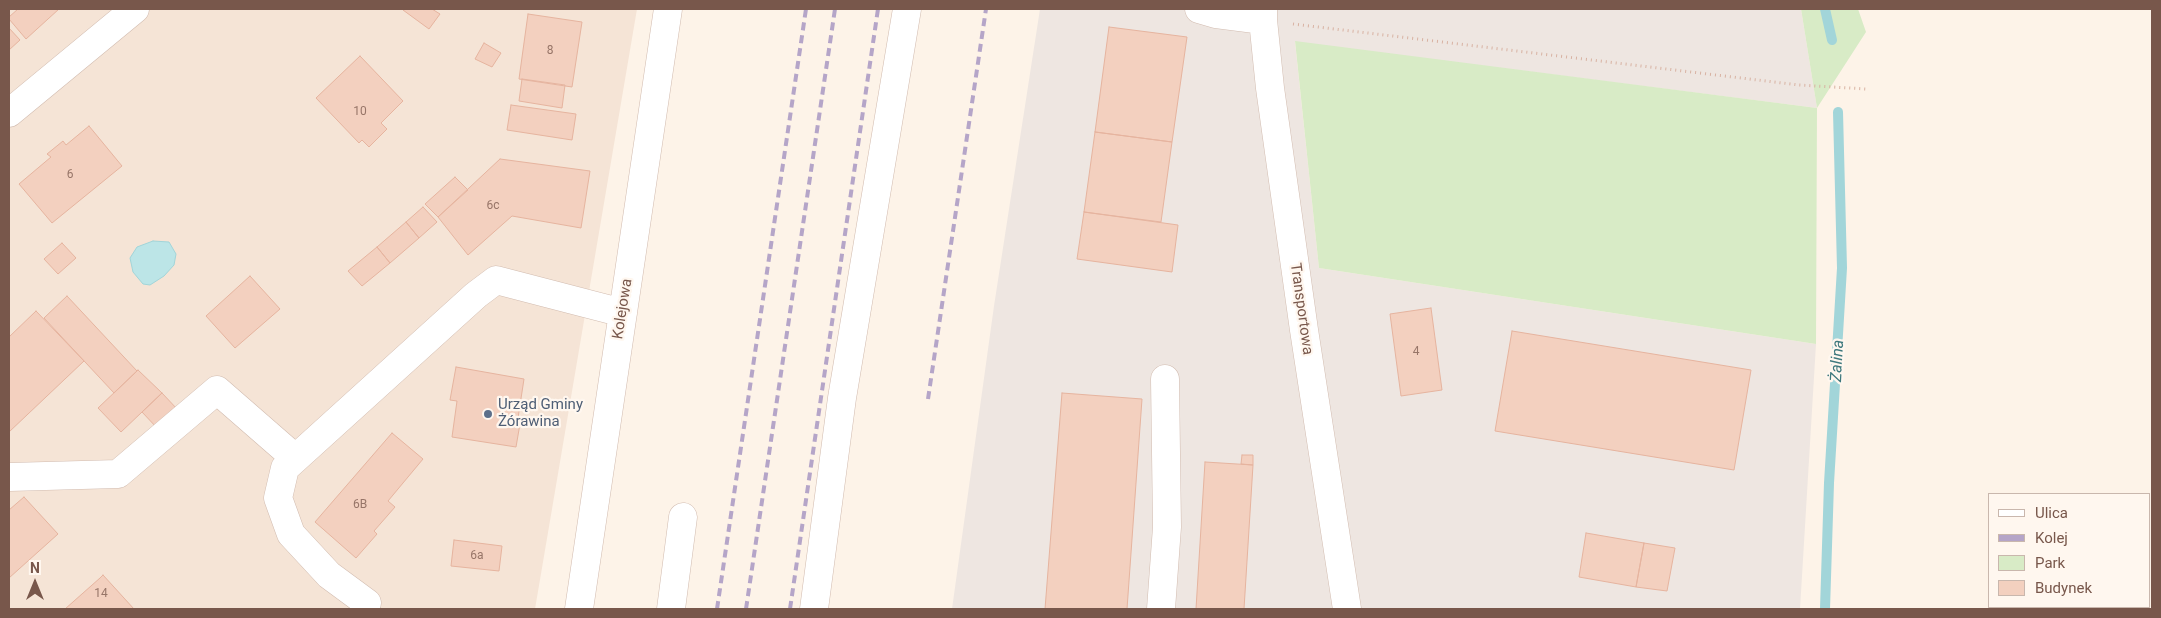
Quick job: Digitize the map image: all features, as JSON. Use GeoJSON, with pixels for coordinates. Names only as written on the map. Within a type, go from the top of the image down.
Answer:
{"type":"FeatureCollection","features":[{"type":"Feature","properties":{"kind":"street"},"geometry":{"type":"LineString","coordinates":[[9,113],[135,9]]}},
{"type":"Feature","properties":{"kind":"street","name":"Kolejowa"},"geometry":{"type":"LineString","coordinates":[[578,609],[668,9]]}},
{"type":"Feature","properties":{"kind":"street"},"geometry":{"type":"LineString","coordinates":[[814,609],[842,398],[907,9]]}},
{"type":"Feature","properties":{"kind":"street"},"geometry":{"type":"LineString","coordinates":[[1199,9],[1216,14],[1263,14]]}},
{"type":"Feature","properties":{"kind":"street","name":"Transportowa"},"geometry":{"type":"LineString","coordinates":[[1263,14],[1270,88],[1304,330],[1347,609]]}},
{"type":"Feature","properties":{"kind":"street"},"geometry":{"type":"LineString","coordinates":[[367,603],[329,574],[291,534],[278,498],[285,468],[476,295],[496,280],[623,313]]}},
{"type":"Feature","properties":{"kind":"street"},"geometry":{"type":"LineString","coordinates":[[1161,609],[1167,527],[1165,379]]}},
{"type":"Feature","properties":{"kind":"street"},"geometry":{"type":"LineString","coordinates":[[9,477],[118,474],[217,390],[295,458]]}},
{"type":"Feature","properties":{"kind":"street"},"geometry":{"type":"LineString","coordinates":[[671,609],[683,517]]}},
{"type":"Feature","properties":{"kind":"path"},"geometry":{"type":"LineString","coordinates":[[1263,14],[1799,86],[1866,89]]}},
{"type":"Feature","properties":{"kind":"shaded area"},"geometry":{"type":"Polygon","coordinates":[[[9,9],[637,9],[535,609],[9,609],[9,9]]]}},
{"type":"Feature","properties":{"kind":"shaded area"},"geometry":{"type":"Polygon","coordinates":[[[1040,9],[1801,9],[1817,108],[1295,42],[1319,268],[1816,344],[1800,609],[952,609],[994,306],[1040,9]]]}},
{"type":"Feature","properties":{"kind":"green space"},"geometry":{"type":"Polygon","coordinates":[[[1801,9],[1858,9],[1866,32],[1817,108],[1801,9]]]}},
{"type":"Feature","properties":{"kind":"green space"},"geometry":{"type":"Polygon","coordinates":[[[1295,41],[1817,108],[1816,344],[1319,268],[1295,41]]]}},
{"type":"Feature","properties":{"kind":"water"},"geometry":{"type":"Polygon","coordinates":[[[153,241],[169,242],[176,254],[174,265],[164,276],[150,285],[143,284],[133,272],[130,258],[137,247],[153,241]]]}},
{"type":"Feature","properties":{"kind":"building"},"geometry":{"type":"Polygon","coordinates":[[[18,9],[59,9],[26,39],[9,19],[18,9]]]}},
{"type":"Feature","properties":{"kind":"building"},"geometry":{"type":"Polygon","coordinates":[[[404,9],[432,9],[440,14],[429,29],[404,9]]]}},
{"type":"Feature","properties":{"kind":"building"},"geometry":{"type":"Polygon","coordinates":[[[528,14],[582,22],[572,87],[519,79],[528,14]]]}},
{"type":"Feature","properties":{"kind":"building"},"geometry":{"type":"Polygon","coordinates":[[[1109,27],[1187,37],[1172,142],[1095,132],[1109,27]]]}},
{"type":"Feature","properties":{"kind":"building"},"geometry":{"type":"Polygon","coordinates":[[[9,28],[20,40],[9,50],[9,28]]]}},
{"type":"Feature","properties":{"kind":"building"},"geometry":{"type":"Polygon","coordinates":[[[484,43],[501,53],[492,67],[475,59],[484,43]]]}},
{"type":"Feature","properties":{"kind":"building"},"geometry":{"type":"Polygon","coordinates":[[[360,56],[403,101],[381,123],[387,129],[369,147],[362,140],[359,143],[316,98],[360,56]]]}},
{"type":"Feature","properties":{"kind":"building"},"geometry":{"type":"Polygon","coordinates":[[[522,79],[565,85],[562,108],[519,101],[522,79]]]}},
{"type":"Feature","properties":{"kind":"building"},"geometry":{"type":"Polygon","coordinates":[[[511,105],[576,114],[572,140],[507,130],[511,105]]]}},
{"type":"Feature","properties":{"kind":"building"},"geometry":{"type":"Polygon","coordinates":[[[89,126],[122,166],[52,223],[19,184],[51,157],[47,154],[63,141],[66,145],[89,126]]]}},
{"type":"Feature","properties":{"kind":"building"},"geometry":{"type":"Polygon","coordinates":[[[1095,132],[1172,142],[1161,222],[1084,212],[1095,132]]]}},
{"type":"Feature","properties":{"kind":"building"},"geometry":{"type":"Polygon","coordinates":[[[500,159],[590,171],[581,228],[512,216],[468,255],[438,217],[500,159]]]}},
{"type":"Feature","properties":{"kind":"building"},"geometry":{"type":"Polygon","coordinates":[[[455,177],[468,190],[438,217],[425,204],[455,177]]]}},
{"type":"Feature","properties":{"kind":"building"},"geometry":{"type":"Polygon","coordinates":[[[423,207],[437,222],[419,238],[406,222],[423,207]]]}},
{"type":"Feature","properties":{"kind":"building"},"geometry":{"type":"Polygon","coordinates":[[[1084,212],[1178,225],[1172,272],[1077,259],[1084,212]]]}},
{"type":"Feature","properties":{"kind":"building"},"geometry":{"type":"Polygon","coordinates":[[[406,222],[419,238],[390,263],[377,247],[406,222]]]}},
{"type":"Feature","properties":{"kind":"building"},"geometry":{"type":"Polygon","coordinates":[[[62,243],[76,258],[58,274],[44,259],[62,243]]]}},
{"type":"Feature","properties":{"kind":"building"},"geometry":{"type":"Polygon","coordinates":[[[377,247],[390,263],[362,286],[348,271],[377,247]]]}},
{"type":"Feature","properties":{"kind":"building"},"geometry":{"type":"Polygon","coordinates":[[[250,276],[280,309],[235,348],[206,316],[250,276]]]}},
{"type":"Feature","properties":{"kind":"building"},"geometry":{"type":"Polygon","coordinates":[[[67,296],[137,371],[114,393],[44,318],[67,296]]]}},
{"type":"Feature","properties":{"kind":"building"},"geometry":{"type":"Polygon","coordinates":[[[1431,308],[1442,390],[1401,396],[1390,314],[1431,308]]]}},
{"type":"Feature","properties":{"kind":"building"},"geometry":{"type":"Polygon","coordinates":[[[36,311],[84,361],[9,432],[9,337],[36,311]]]}},
{"type":"Feature","properties":{"kind":"building"},"geometry":{"type":"Polygon","coordinates":[[[1512,331],[1751,370],[1734,470],[1495,431],[1512,331]]]}},
{"type":"Feature","properties":{"kind":"building"},"geometry":{"type":"Polygon","coordinates":[[[456,367],[524,379],[518,418],[521,418],[516,447],[452,437],[457,401],[450,400],[456,367]]]}},
{"type":"Feature","properties":{"kind":"building"},"geometry":{"type":"Polygon","coordinates":[[[138,370],[162,393],[121,432],[98,408],[138,370]]]}},
{"type":"Feature","properties":{"kind":"building"},"geometry":{"type":"Polygon","coordinates":[[[162,393],[178,410],[158,429],[142,412],[162,393]]]}},
{"type":"Feature","properties":{"kind":"building"},"geometry":{"type":"Polygon","coordinates":[[[1062,393],[1142,399],[1127,609],[1045,609],[1062,393]]]}},
{"type":"Feature","properties":{"kind":"building"},"geometry":{"type":"Polygon","coordinates":[[[392,433],[423,459],[388,501],[395,507],[374,531],[377,534],[356,558],[315,522],[392,433]]]}},
{"type":"Feature","properties":{"kind":"building"},"geometry":{"type":"Polygon","coordinates":[[[1242,455],[1253,455],[1253,465],[1241,464],[1242,455]]]}},
{"type":"Feature","properties":{"kind":"building"},"geometry":{"type":"Polygon","coordinates":[[[1205,462],[1253,465],[1244,609],[1196,609],[1205,462]]]}},
{"type":"Feature","properties":{"kind":"building"},"geometry":{"type":"Polygon","coordinates":[[[24,497],[58,534],[9,578],[9,510],[24,497]]]}},
{"type":"Feature","properties":{"kind":"building"},"geometry":{"type":"Polygon","coordinates":[[[1586,533],[1644,543],[1636,587],[1579,577],[1586,533]]]}},
{"type":"Feature","properties":{"kind":"building"},"geometry":{"type":"Polygon","coordinates":[[[454,540],[502,546],[499,571],[451,566],[454,540]]]}},
{"type":"Feature","properties":{"kind":"building"},"geometry":{"type":"Polygon","coordinates":[[[1644,543],[1675,548],[1667,591],[1636,587],[1644,543]]]}},
{"type":"Feature","properties":{"kind":"building"},"geometry":{"type":"Polygon","coordinates":[[[103,575],[134,609],[65,609],[100,578],[103,575]]]}},
{"type":"Feature","properties":{"kind":"waterway","name":"Żalina"},"geometry":{"type":"LineString","coordinates":[[1825,9],[1832,40]]}},
{"type":"Feature","properties":{"kind":"waterway","name":"Żalina"},"geometry":{"type":"LineString","coordinates":[[1825,609],[1829,483],[1842,268],[1838,112]]}},
{"type":"Feature","properties":{"kind":"railway"},"geometry":{"type":"LineString","coordinates":[[717,609],[806,9]]}},
{"type":"Feature","properties":{"kind":"railway"},"geometry":{"type":"LineString","coordinates":[[746,609],[835,9]]}},
{"type":"Feature","properties":{"kind":"railway"},"geometry":{"type":"LineString","coordinates":[[790,609],[878,9]]}},
{"type":"Feature","properties":{"kind":"railway"},"geometry":{"type":"LineString","coordinates":[[928,399],[986,9]]}},
{"type":"Feature","properties":{"kind":"place","name":"Urząd Gminy Żórawina"},"geometry":{"type":"Point","coordinates":[488,414]}}]}
